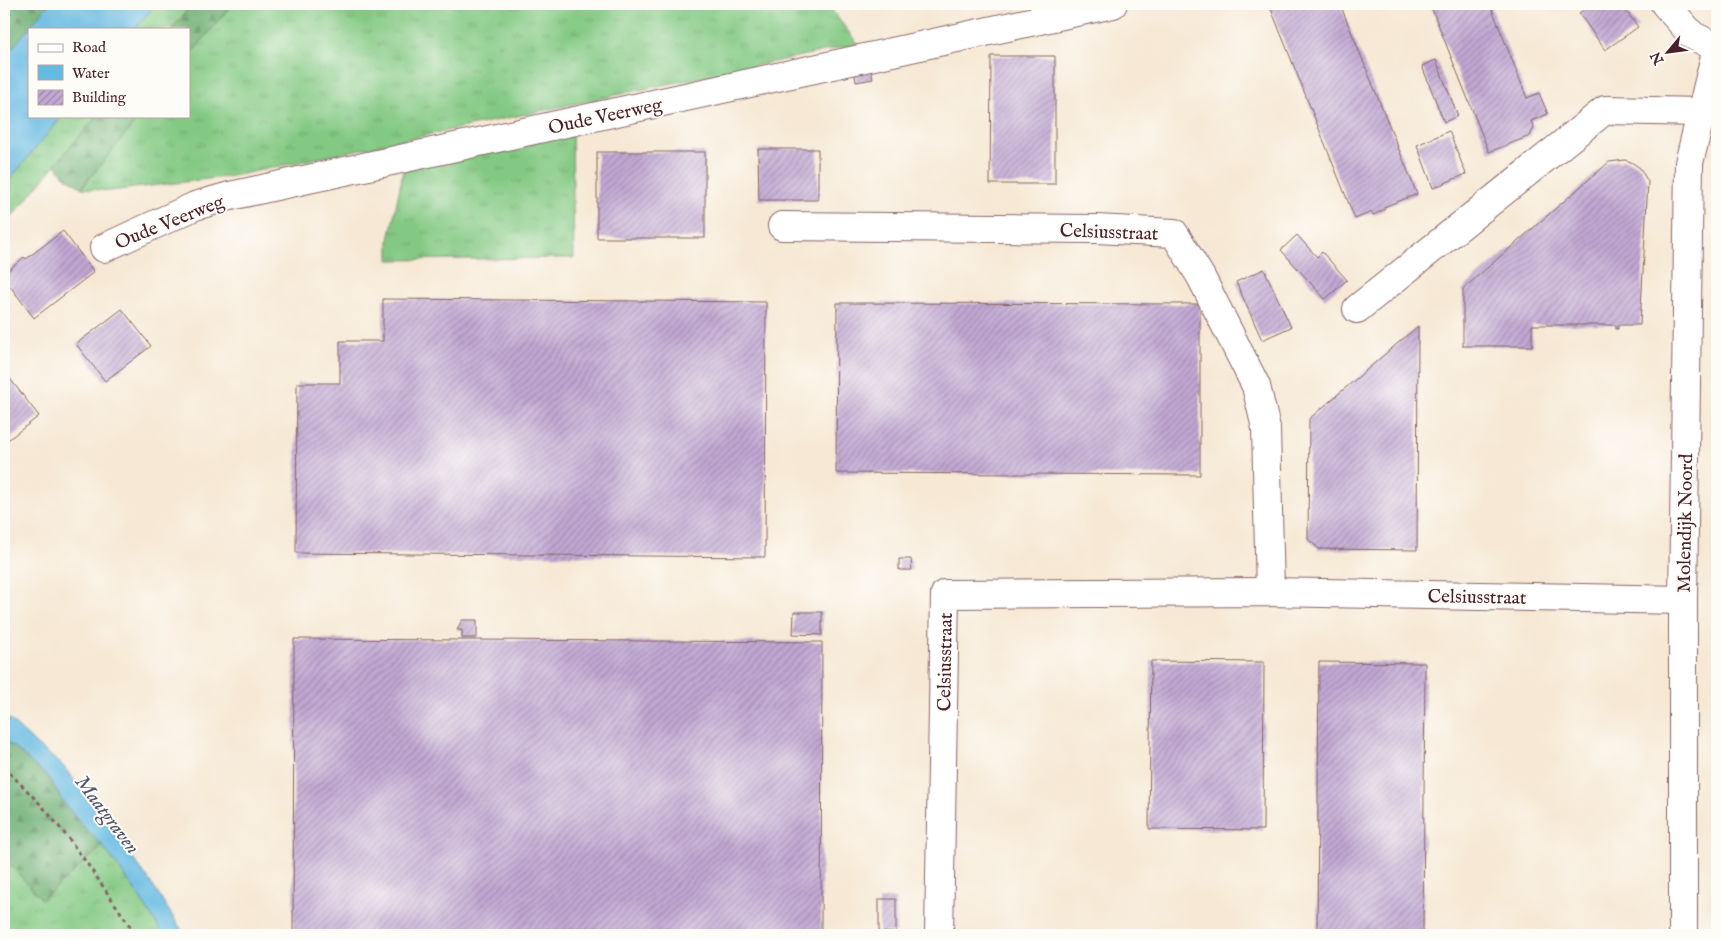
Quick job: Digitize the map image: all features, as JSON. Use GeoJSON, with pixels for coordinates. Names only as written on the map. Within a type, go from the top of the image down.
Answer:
{"type":"FeatureCollection","features":[{"type":"Feature","properties":{"kind":"street","name":"Oude Veerweg"},"geometry":{"type":"LineString","coordinates":[[104,248],[195,206],[230,196],[1113,4]]}},
{"type":"Feature","properties":{"kind":"street"},"geometry":{"type":"LineString","coordinates":[[1666,4],[1692,35],[1717,48]]}},
{"type":"Feature","properties":{"kind":"street","name":"Molendijk Noord"},"geometry":{"type":"LineString","coordinates":[[1682,935],[1683,600],[1689,163],[1717,48]]}},
{"type":"Feature","properties":{"kind":"street"},"geometry":{"type":"LineString","coordinates":[[1357,309],[1605,110],[1701,112]]}},
{"type":"Feature","properties":{"kind":"street","name":"Celsiusstraat"},"geometry":{"type":"LineString","coordinates":[[782,226],[1096,229],[1174,233],[1201,277],[1256,386],[1266,428],[1270,592]]}},
{"type":"Feature","properties":{"kind":"street","name":"Celsiusstraat"},"geometry":{"type":"LineString","coordinates":[[939,935],[945,594],[1270,592],[1683,600]]}},
{"type":"Feature","properties":{"kind":"path"},"geometry":{"type":"LineString","coordinates":[[4,767],[41,805],[66,836],[136,935]]}},
{"type":"Feature","properties":{"kind":"green space"},"geometry":{"type":"Polygon","coordinates":[[[4,4],[49,4],[28,28],[4,58],[4,4]]]}},
{"type":"Feature","properties":{"kind":"green space"},"geometry":{"type":"Polygon","coordinates":[[[155,4],[192,4],[173,28],[136,28],[155,4]]]}},
{"type":"Feature","properties":{"kind":"green space"},"geometry":{"type":"Polygon","coordinates":[[[192,4],[232,4],[190,56],[190,28],[173,28],[192,4]]]}},
{"type":"Feature","properties":{"kind":"green space"},"geometry":{"type":"Polygon","coordinates":[[[232,4],[827,4],[858,44],[233,176],[110,191],[82,188],[138,118],[190,118],[190,56],[232,4]]]}},
{"type":"Feature","properties":{"kind":"green space"},"geometry":{"type":"Polygon","coordinates":[[[60,118],[95,118],[4,226],[4,186],[60,118]]]}},
{"type":"Feature","properties":{"kind":"green space"},"geometry":{"type":"Polygon","coordinates":[[[95,118],[138,118],[82,188],[64,176],[55,164],[95,118]]]}},
{"type":"Feature","properties":{"kind":"green space"},"geometry":{"type":"Polygon","coordinates":[[[572,128],[574,258],[389,260],[389,240],[404,167],[572,128]]]}},
{"type":"Feature","properties":{"kind":"green space"},"geometry":{"type":"Polygon","coordinates":[[[4,740],[49,778],[62,800],[80,823],[103,846],[42,900],[4,858],[4,740]]]}},
{"type":"Feature","properties":{"kind":"green space"},"geometry":{"type":"Polygon","coordinates":[[[103,846],[164,935],[4,935],[4,858],[42,899],[103,846]]]}},
{"type":"Feature","properties":{"kind":"water"},"geometry":{"type":"Polygon","coordinates":[[[49,4],[155,4],[136,28],[29,28],[49,4]]]}},
{"type":"Feature","properties":{"kind":"water"},"geometry":{"type":"Polygon","coordinates":[[[28,29],[28,118],[60,118],[4,186],[4,58],[28,29]]]}},
{"type":"Feature","properties":{"kind":"water"},"geometry":{"type":"Polygon","coordinates":[[[4,714],[68,772],[145,874],[185,935],[164,935],[103,846],[80,823],[62,800],[49,778],[4,740],[4,714]]]}},
{"type":"Feature","properties":{"kind":"building"},"geometry":{"type":"Polygon","coordinates":[[[1269,4],[1340,4],[1417,194],[1384,207],[1385,209],[1373,215],[1372,212],[1355,219],[1269,4]]]}},
{"type":"Feature","properties":{"kind":"building"},"geometry":{"type":"Polygon","coordinates":[[[1430,4],[1490,4],[1527,98],[1539,93],[1548,114],[1531,121],[1534,128],[1530,136],[1489,152],[1430,4]]]}},
{"type":"Feature","properties":{"kind":"building"},"geometry":{"type":"Polygon","coordinates":[[[1593,4],[1621,4],[1638,27],[1605,50],[1579,13],[1593,4]]]}},
{"type":"Feature","properties":{"kind":"building"},"geometry":{"type":"Polygon","coordinates":[[[991,56],[1055,56],[1055,184],[990,184],[991,56]]]}},
{"type":"Feature","properties":{"kind":"building"},"geometry":{"type":"Polygon","coordinates":[[[1436,60],[1458,116],[1444,122],[1422,66],[1436,60]]]}},
{"type":"Feature","properties":{"kind":"building"},"geometry":{"type":"Polygon","coordinates":[[[870,66],[873,79],[856,82],[854,70],[870,66]]]}},
{"type":"Feature","properties":{"kind":"building"},"geometry":{"type":"Polygon","coordinates":[[[1449,131],[1466,174],[1433,188],[1417,145],[1449,131]]]}},
{"type":"Feature","properties":{"kind":"building"},"geometry":{"type":"Polygon","coordinates":[[[758,149],[818,149],[818,200],[759,200],[758,149]]]}},
{"type":"Feature","properties":{"kind":"building"},"geometry":{"type":"Polygon","coordinates":[[[597,152],[705,152],[705,238],[597,238],[597,152]]]}},
{"type":"Feature","properties":{"kind":"building"},"geometry":{"type":"Polygon","coordinates":[[[1625,160],[1640,168],[1648,182],[1640,325],[1618,325],[1618,329],[1616,329],[1616,325],[1532,325],[1532,346],[1463,346],[1463,289],[1609,162],[1625,160]]]}},
{"type":"Feature","properties":{"kind":"building"},"geometry":{"type":"Polygon","coordinates":[[[63,231],[94,272],[34,318],[4,278],[4,274],[24,257],[26,259],[63,231]]]}},
{"type":"Feature","properties":{"kind":"building"},"geometry":{"type":"Polygon","coordinates":[[[1297,235],[1317,257],[1322,252],[1347,280],[1325,299],[1281,250],[1297,235]]]}},
{"type":"Feature","properties":{"kind":"building"},"geometry":{"type":"Polygon","coordinates":[[[1264,269],[1291,327],[1262,340],[1236,282],[1264,269]]]}},
{"type":"Feature","properties":{"kind":"building"},"geometry":{"type":"Polygon","coordinates":[[[383,299],[766,302],[765,557],[296,553],[297,383],[340,383],[340,341],[383,341],[383,299]]]}},
{"type":"Feature","properties":{"kind":"building"},"geometry":{"type":"Polygon","coordinates":[[[837,303],[1200,304],[1200,475],[836,473],[837,303]]]}},
{"type":"Feature","properties":{"kind":"building"},"geometry":{"type":"Polygon","coordinates":[[[122,309],[151,346],[105,381],[76,344],[122,309]]]}},
{"type":"Feature","properties":{"kind":"building"},"geometry":{"type":"Polygon","coordinates":[[[1418,326],[1417,550],[1319,549],[1308,539],[1309,419],[1418,326]]]}},
{"type":"Feature","properties":{"kind":"building"},"geometry":{"type":"Polygon","coordinates":[[[7,375],[39,416],[4,443],[4,377],[7,375]]]}},
{"type":"Feature","properties":{"kind":"building"},"geometry":{"type":"Polygon","coordinates":[[[899,559],[911,559],[912,570],[899,570],[899,559]]]}},
{"type":"Feature","properties":{"kind":"building"},"geometry":{"type":"Polygon","coordinates":[[[794,612],[822,612],[822,635],[793,634],[794,612]]]}},
{"type":"Feature","properties":{"kind":"building"},"geometry":{"type":"Polygon","coordinates":[[[462,620],[477,620],[477,638],[462,638],[462,630],[457,630],[462,620]]]}},
{"type":"Feature","properties":{"kind":"building"},"geometry":{"type":"Polygon","coordinates":[[[294,639],[822,642],[821,935],[293,935],[294,639]]]}},
{"type":"Feature","properties":{"kind":"building"},"geometry":{"type":"Polygon","coordinates":[[[1151,661],[1264,662],[1263,830],[1149,829],[1151,661]]]}},
{"type":"Feature","properties":{"kind":"building"},"geometry":{"type":"Polygon","coordinates":[[[1319,662],[1425,663],[1423,935],[1317,935],[1319,662]]]}},
{"type":"Feature","properties":{"kind":"building"},"geometry":{"type":"Polygon","coordinates":[[[879,899],[896,899],[896,933],[879,932],[879,899]]]}},
{"type":"Feature","properties":{"kind":"water label","name":"Maatgraven"},"geometry":{"type":"Point","coordinates":[108,814]}}]}
